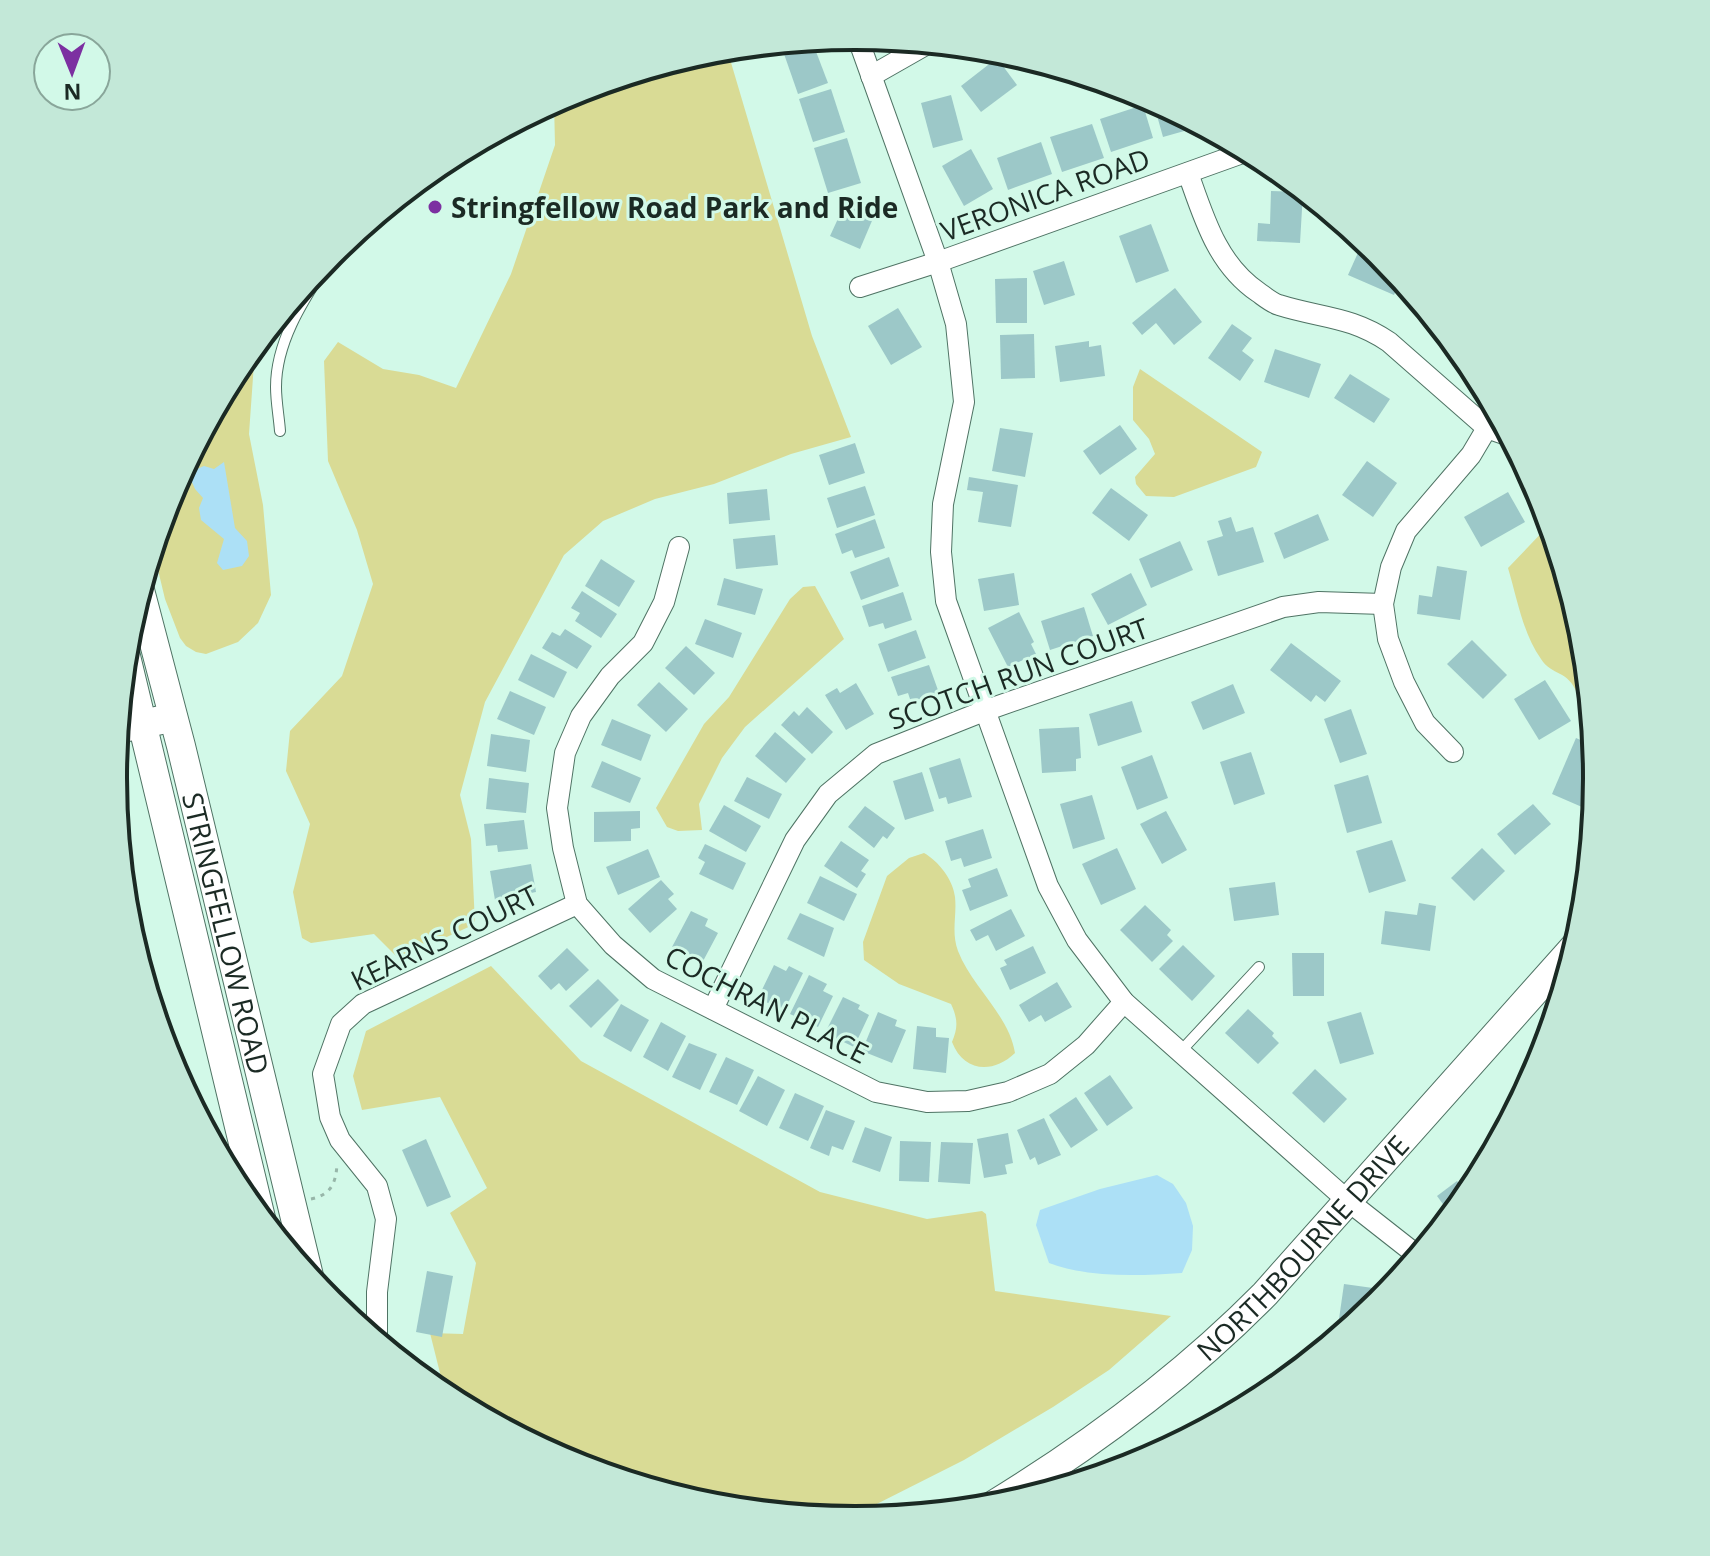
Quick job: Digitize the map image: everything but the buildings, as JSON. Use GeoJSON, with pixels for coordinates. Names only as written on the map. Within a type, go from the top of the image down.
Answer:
{"type":"FeatureCollection","features":[{"type":"Feature","properties":{"kind":"main road","name":"STRINGFELLOW ROAD"},"geometry":{"type":"LineString","coordinates":[[146,614],[303,1252]]}},
{"type":"Feature","properties":{"kind":"main road"},"geometry":{"type":"LineString","coordinates":[[132,692],[166,687]]}},
{"type":"Feature","properties":{"kind":"main road"},"geometry":{"type":"LineString","coordinates":[[130,727],[174,718]]}},
{"type":"Feature","properties":{"kind":"main road","name":"STRINGFELLOW ROAD"},"geometry":{"type":"LineString","coordinates":[[130,727],[252,1185]]}},
{"type":"Feature","properties":{"kind":"main road","name":"NORTHBOURNE DRIVE"},"geometry":{"type":"LineString","coordinates":[[1027,1485],[1095,1439],[1219,1340],[1265,1294],[1558,965]]}},
{"type":"Feature","properties":{"kind":"street"},"geometry":{"type":"LineString","coordinates":[[862,50],[938,262],[956,324],[964,402],[943,504],[941,552],[946,601],[1048,886],[1077,940],[1124,1002],[1348,1201],[1409,1249]]}},
{"type":"Feature","properties":{"kind":"street"},"geometry":{"type":"LineString","coordinates":[[871,76],[912,53]]}},
{"type":"Feature","properties":{"kind":"street","name":"VERONICA ROAD"},"geometry":{"type":"LineString","coordinates":[[860,287],[1233,157]]}},
{"type":"Feature","properties":{"kind":"street"},"geometry":{"type":"LineString","coordinates":[[1188,173],[1211,237],[1226,262],[1247,285],[1276,304],[1339,318],[1372,330],[1487,428],[1494,430]]}},
{"type":"Feature","properties":{"kind":"street"},"geometry":{"type":"LineString","coordinates":[[1453,752],[1425,723],[1404,682],[1388,639],[1383,604],[1391,567],[1406,531],[1471,455],[1487,428]]}},
{"type":"Feature","properties":{"kind":"street","name":"COCHRAN PLACE"},"geometry":{"type":"LineString","coordinates":[[679,547],[664,602],[643,643],[610,676],[588,706],[565,753],[557,808],[563,848],[577,904],[613,945],[653,979],[876,1092],[927,1102],[968,1101],[1008,1092],[1050,1074],[1086,1045],[1124,1002]]}},
{"type":"Feature","properties":{"kind":"street","name":"SCOTCH RUN COURT"},"geometry":{"type":"LineString","coordinates":[[713,1009],[795,840],[828,794],[876,754],[984,711],[1283,607],[1319,602],[1383,604]]}},
{"type":"Feature","properties":{"kind":"street","name":"KEARNS COURT"},"geometry":{"type":"LineString","coordinates":[[377,1327],[377,1292],[386,1219],[377,1186],[340,1140],[330,1117],[323,1074],[341,1024],[363,1004],[577,904]]}},
{"type":"Feature","properties":{"kind":"lane"},"geometry":{"type":"LineString","coordinates":[[280,431],[276,385],[280,358],[290,327],[305,302]]}},
{"type":"Feature","properties":{"kind":"lane"},"geometry":{"type":"LineString","coordinates":[[1180,1052],[1259,967]]}},
{"type":"Feature","properties":{"kind":"path"},"geometry":{"type":"LineString","coordinates":[[307,1200],[330,1190],[335,1182],[337,1164],[350,1154]]}},
{"type":"Feature","properties":{"kind":"green space"},"geometry":{"type":"Polygon","coordinates":[[[731,61],[812,336],[851,437],[791,454],[714,484],[655,499],[603,521],[564,555],[485,702],[460,795],[471,839],[475,924],[399,959],[374,934],[311,943],[302,938],[293,892],[310,824],[286,771],[290,731],[342,676],[373,584],[357,530],[328,461],[324,361],[338,342],[383,369],[419,375],[456,388],[511,274],[555,145],[554,115],[621,89],[731,61]]]}},
{"type":"Feature","properties":{"kind":"green space"},"geometry":{"type":"Polygon","coordinates":[[[254,369],[249,434],[263,505],[271,595],[258,623],[238,642],[206,654],[186,646],[180,638],[158,570],[182,499],[225,414],[254,369]]]}},
{"type":"Feature","properties":{"kind":"green space"},"geometry":{"type":"Polygon","coordinates":[[[1140,369],[1262,452],[1256,467],[1174,497],[1146,496],[1136,484],[1135,477],[1155,454],[1149,439],[1133,420],[1133,387],[1140,369]]]}},
{"type":"Feature","properties":{"kind":"green space"},"geometry":{"type":"Polygon","coordinates":[[[1540,534],[1569,636],[1578,693],[1569,680],[1545,664],[1535,649],[1525,627],[1508,568],[1540,534]]]}},
{"type":"Feature","properties":{"kind":"green space"},"geometry":{"type":"Polygon","coordinates":[[[815,586],[844,639],[745,727],[722,758],[699,804],[702,830],[678,831],[667,827],[656,808],[704,724],[729,697],[790,599],[803,587],[815,586]]]}},
{"type":"Feature","properties":{"kind":"green space"},"geometry":{"type":"Polygon","coordinates":[[[924,853],[948,877],[955,897],[958,951],[1006,1026],[1011,1039],[1015,1053],[997,1065],[979,1067],[963,1059],[957,1052],[952,1042],[956,1023],[951,1004],[899,984],[864,960],[863,942],[887,876],[909,858],[924,853]]]}},
{"type":"Feature","properties":{"kind":"green space"},"geometry":{"type":"Polygon","coordinates":[[[491,966],[581,1061],[820,1192],[927,1219],[982,1211],[986,1214],[995,1291],[1171,1316],[1109,1370],[1053,1407],[964,1460],[874,1505],[760,1500],[713,1492],[621,1467],[533,1431],[441,1376],[430,1333],[463,1334],[476,1263],[450,1213],[487,1188],[440,1097],[362,1110],[353,1076],[366,1031],[491,966]]]}},
{"type":"Feature","properties":{"kind":"water"},"geometry":{"type":"Polygon","coordinates":[[[224,462],[235,528],[247,541],[249,556],[242,566],[223,570],[217,563],[224,539],[201,520],[199,508],[203,498],[191,480],[196,470],[204,466],[214,469],[224,462]]]}},
{"type":"Feature","properties":{"kind":"water"},"geometry":{"type":"Polygon","coordinates":[[[1157,1175],[1173,1184],[1186,1203],[1193,1226],[1192,1250],[1182,1273],[1097,1274],[1049,1263],[1036,1225],[1040,1210],[1100,1189],[1157,1175]]]}},
{"type":"Feature","properties":{"kind":"place","name":"Stringfellow Road Park and Ride"},"geometry":{"type":"Point","coordinates":[435,207]}}]}
